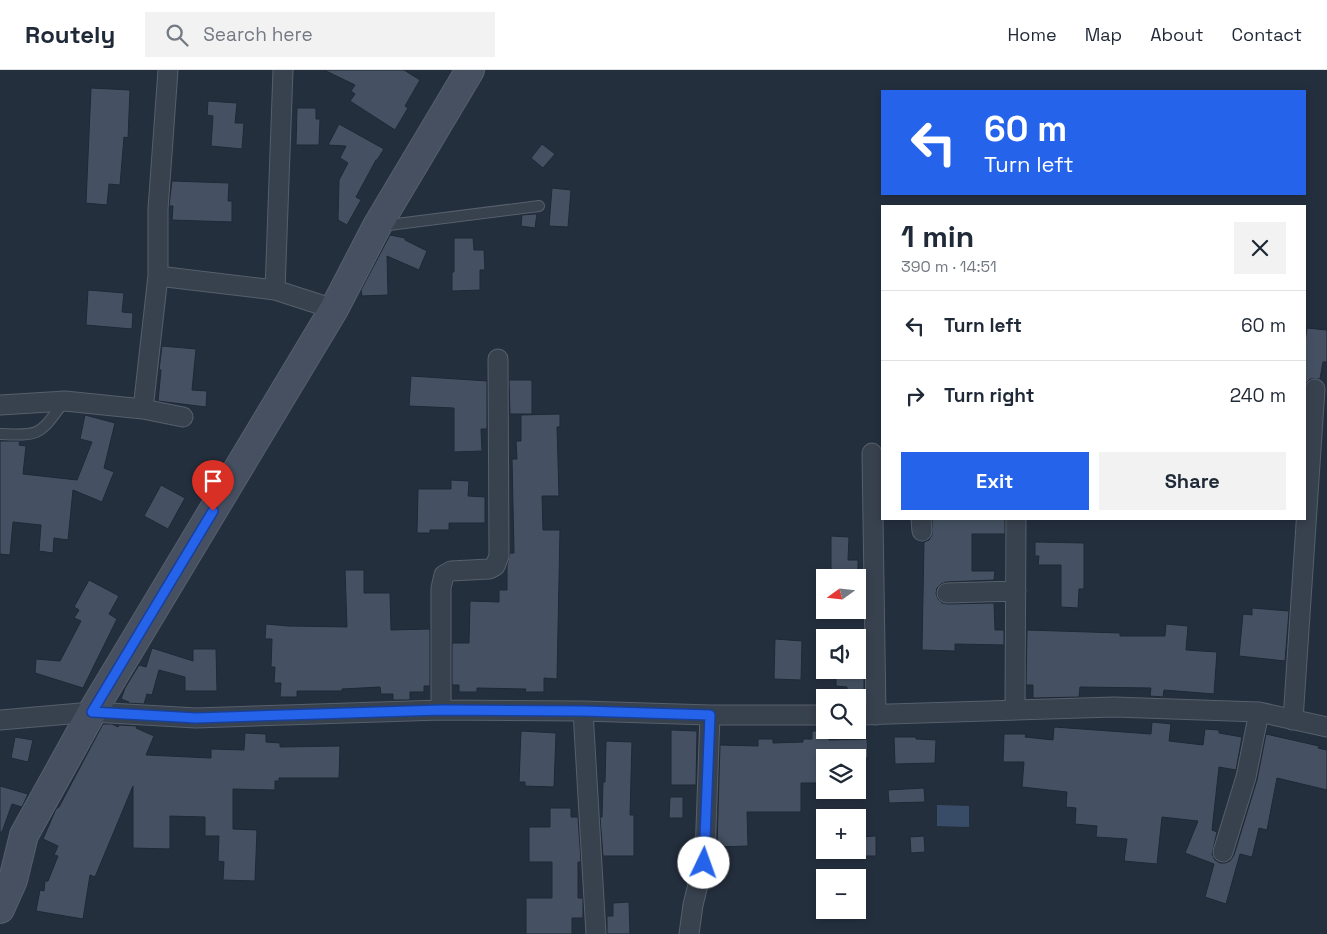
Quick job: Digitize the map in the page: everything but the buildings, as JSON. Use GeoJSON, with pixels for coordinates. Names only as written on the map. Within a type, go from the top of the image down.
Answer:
{"type":"FeatureCollection","features":[{"type":"Feature","properties":{"kind":"main road"},"geometry":{"type":"LineString","coordinates":[[0,908],[13,880],[24,835],[92,712],[334,309],[377,226],[470,70]]}},
{"type":"Feature","properties":{"kind":"street"},"geometry":{"type":"LineString","coordinates":[[143,409],[158,276],[158,209],[168,70]]}},
{"type":"Feature","properties":{"kind":"street"},"geometry":{"type":"LineString","coordinates":[[275,290],[283,70]]}},
{"type":"Feature","properties":{"kind":"street"},"geometry":{"type":"LineString","coordinates":[[158,276],[275,290],[334,309]]}},
{"type":"Feature","properties":{"kind":"street"},"geometry":{"type":"LineString","coordinates":[[441,710],[442,579],[444,575],[451,571],[494,566],[499,556],[498,358]]}},
{"type":"Feature","properties":{"kind":"street"},"geometry":{"type":"LineString","coordinates":[[1293,720],[1316,389]]}},
{"type":"Feature","properties":{"kind":"street"},"geometry":{"type":"LineString","coordinates":[[0,405],[65,401],[143,409],[183,417]]}},
{"type":"Feature","properties":{"kind":"street"},"geometry":{"type":"LineString","coordinates":[[875,465],[867,715],[1114,707],[1259,712],[1327,727]]}},
{"type":"Feature","properties":{"kind":"street"},"geometry":{"type":"LineString","coordinates":[[1015,710],[1016,520]]}},
{"type":"Feature","properties":{"kind":"street"},"geometry":{"type":"LineString","coordinates":[[947,593],[1016,591]]}},
{"type":"Feature","properties":{"kind":"street"},"geometry":{"type":"LineString","coordinates":[[0,720],[92,712],[196,718],[441,710],[816,715]]}},
{"type":"Feature","properties":{"kind":"street"},"geometry":{"type":"LineString","coordinates":[[583,711],[596,934]]}},
{"type":"Feature","properties":{"kind":"street"},"geometry":{"type":"LineString","coordinates":[[1223,852],[1246,777],[1259,712]]}},
{"type":"Feature","properties":{"kind":"street"},"geometry":{"type":"LineString","coordinates":[[689,934],[693,905],[705,856],[710,715]]}},
{"type":"Feature","properties":{"kind":"lane"},"geometry":{"type":"LineString","coordinates":[[377,226],[539,206]]}},
{"type":"Feature","properties":{"kind":"lane"},"geometry":{"type":"LineString","coordinates":[[0,434],[31,434],[43,429],[65,401]]}},
{"type":"Feature","properties":{"kind":"water"},"geometry":{"type":"Polygon","coordinates":[[[937,805],[969,806],[969,827],[937,826],[937,805]]]}},
{"type":"Feature","properties":{"kind":"route"},"geometry":{"type":"LineString","coordinates":[[213,511],[92,712],[196,718],[441,710],[583,711],[710,715],[704,863]]}}]}
